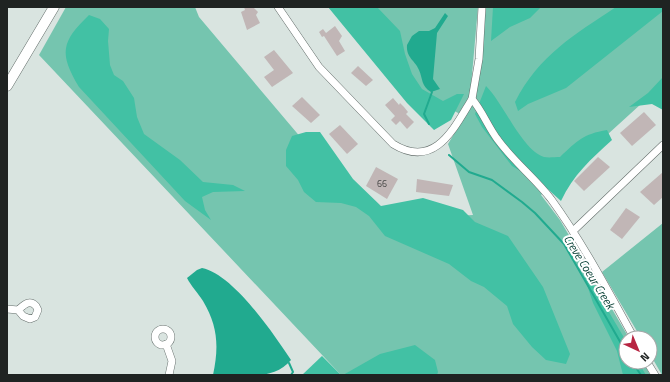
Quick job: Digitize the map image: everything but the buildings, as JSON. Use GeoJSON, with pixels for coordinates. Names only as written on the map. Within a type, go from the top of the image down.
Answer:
{"type":"FeatureCollection","features":[{"type":"Feature","properties":{"kind":"main road"},"geometry":{"type":"LineString","coordinates":[[8,82],[54,7]]}},
{"type":"Feature","properties":{"kind":"street"},"geometry":{"type":"LineString","coordinates":[[278,7],[319,67],[393,144],[400,148],[415,152],[429,150],[442,143],[450,136],[472,99],[479,59],[482,7]]}},
{"type":"Feature","properties":{"kind":"street"},"geometry":{"type":"LineString","coordinates":[[472,99],[482,111],[497,139],[550,198],[573,231],[629,330]]}},
{"type":"Feature","properties":{"kind":"street"},"geometry":{"type":"LineString","coordinates":[[573,231],[663,145]]}},
{"type":"Feature","properties":{"kind":"street"},"geometry":{"type":"LineString","coordinates":[[7,309],[18,310]]}},
{"type":"Feature","properties":{"kind":"street"},"geometry":{"type":"LineString","coordinates":[[166,344],[172,361],[169,375]]}},
{"type":"Feature","properties":{"kind":"shaded area"},"geometry":{"type":"Polygon","coordinates":[[[66,7],[195,7],[199,17],[302,139],[377,220],[473,215],[448,144],[476,97],[486,7],[663,7],[663,84],[541,195],[560,220],[624,330],[618,330],[618,370],[647,370],[650,375],[341,375],[39,55],[66,7]]]}},
{"type":"Feature","properties":{"kind":"shaded area"},"geometry":{"type":"Polygon","coordinates":[[[328,7],[377,7],[400,31],[405,54],[412,74],[422,89],[443,101],[457,94],[464,94],[451,120],[434,130],[407,103],[328,7]]]}},
{"type":"Feature","properties":{"kind":"shaded area"},"geometry":{"type":"Polygon","coordinates":[[[347,7],[478,7],[470,97],[460,114],[398,81],[347,7]]]}},
{"type":"Feature","properties":{"kind":"shaded area"},"geometry":{"type":"Polygon","coordinates":[[[493,7],[541,7],[530,18],[510,27],[491,41],[493,7]]]}},
{"type":"Feature","properties":{"kind":"shaded area"},"geometry":{"type":"Polygon","coordinates":[[[616,7],[663,7],[663,11],[566,88],[528,104],[518,111],[515,102],[535,71],[546,59],[572,37],[616,7]]]}},
{"type":"Feature","properties":{"kind":"shaded area"},"geometry":{"type":"Polygon","coordinates":[[[445,13],[448,16],[437,33],[433,79],[440,89],[431,92],[425,87],[417,67],[408,53],[407,45],[412,36],[419,31],[429,31],[435,28],[445,13]]]}},
{"type":"Feature","properties":{"kind":"shaded area"},"geometry":{"type":"Polygon","coordinates":[[[89,15],[100,19],[109,29],[108,41],[110,65],[114,75],[123,81],[134,98],[137,117],[144,134],[180,160],[203,182],[233,185],[245,191],[213,192],[202,197],[205,210],[211,220],[185,201],[79,87],[68,65],[66,48],[73,33],[89,15]]]}},
{"type":"Feature","properties":{"kind":"shaded area"},"geometry":{"type":"Polygon","coordinates":[[[663,77],[663,110],[652,104],[629,107],[648,93],[663,77]]]}},
{"type":"Feature","properties":{"kind":"shaded area"},"geometry":{"type":"Polygon","coordinates":[[[486,86],[528,145],[536,153],[544,157],[560,157],[586,136],[607,130],[612,140],[577,175],[561,201],[542,184],[512,166],[482,127],[475,114],[486,86]]]}},
{"type":"Feature","properties":{"kind":"shaded area"},"geometry":{"type":"Polygon","coordinates":[[[306,132],[320,132],[353,179],[381,206],[423,198],[463,210],[475,222],[508,236],[543,287],[570,354],[566,364],[546,360],[532,347],[513,324],[507,306],[484,287],[471,281],[449,264],[385,236],[369,216],[356,207],[341,203],[316,202],[304,192],[298,180],[286,166],[286,150],[292,136],[306,132]]]}},
{"type":"Feature","properties":{"kind":"shaded area"},"geometry":{"type":"Polygon","coordinates":[[[663,223],[663,375],[658,368],[658,330],[636,330],[602,272],[663,223]]]}},
{"type":"Feature","properties":{"kind":"shaded area"},"geometry":{"type":"Polygon","coordinates":[[[580,263],[620,330],[618,330],[618,355],[617,351],[593,303],[580,263]]]}},
{"type":"Feature","properties":{"kind":"shaded area"},"geometry":{"type":"Polygon","coordinates":[[[202,268],[227,281],[252,306],[291,360],[284,367],[275,372],[255,376],[213,375],[216,355],[216,337],[212,319],[203,301],[187,278],[202,268]]]}},
{"type":"Feature","properties":{"kind":"shaded area"},"geometry":{"type":"Polygon","coordinates":[[[415,345],[435,360],[438,372],[437,375],[343,375],[380,354],[415,345]]]}},
{"type":"Feature","properties":{"kind":"shaded area"},"geometry":{"type":"Polygon","coordinates":[[[322,356],[341,375],[302,375],[322,356]]]}},
{"type":"Feature","properties":{"kind":"shaded area"},"geometry":{"type":"Polygon","coordinates":[[[622,370],[643,370],[646,375],[623,375],[622,370]]]}},
{"type":"Feature","properties":{"kind":"waterway","name":"Creve Coeur Creek"},"geometry":{"type":"LineString","coordinates":[[429,124],[424,114],[432,92]]}},
{"type":"Feature","properties":{"kind":"waterway","name":"Creve Coeur Creek"},"geometry":{"type":"LineString","coordinates":[[449,155],[469,172],[492,180],[522,202],[535,213],[564,244],[618,338]]}},
{"type":"Feature","properties":{"kind":"waterway"},"geometry":{"type":"LineString","coordinates":[[289,363],[293,372],[291,375]]}},
{"type":"Feature","properties":{"kind":"waterway","name":"Creve Coeur Creek"},"geometry":{"type":"LineString","coordinates":[[638,370],[641,375]]}}]}
